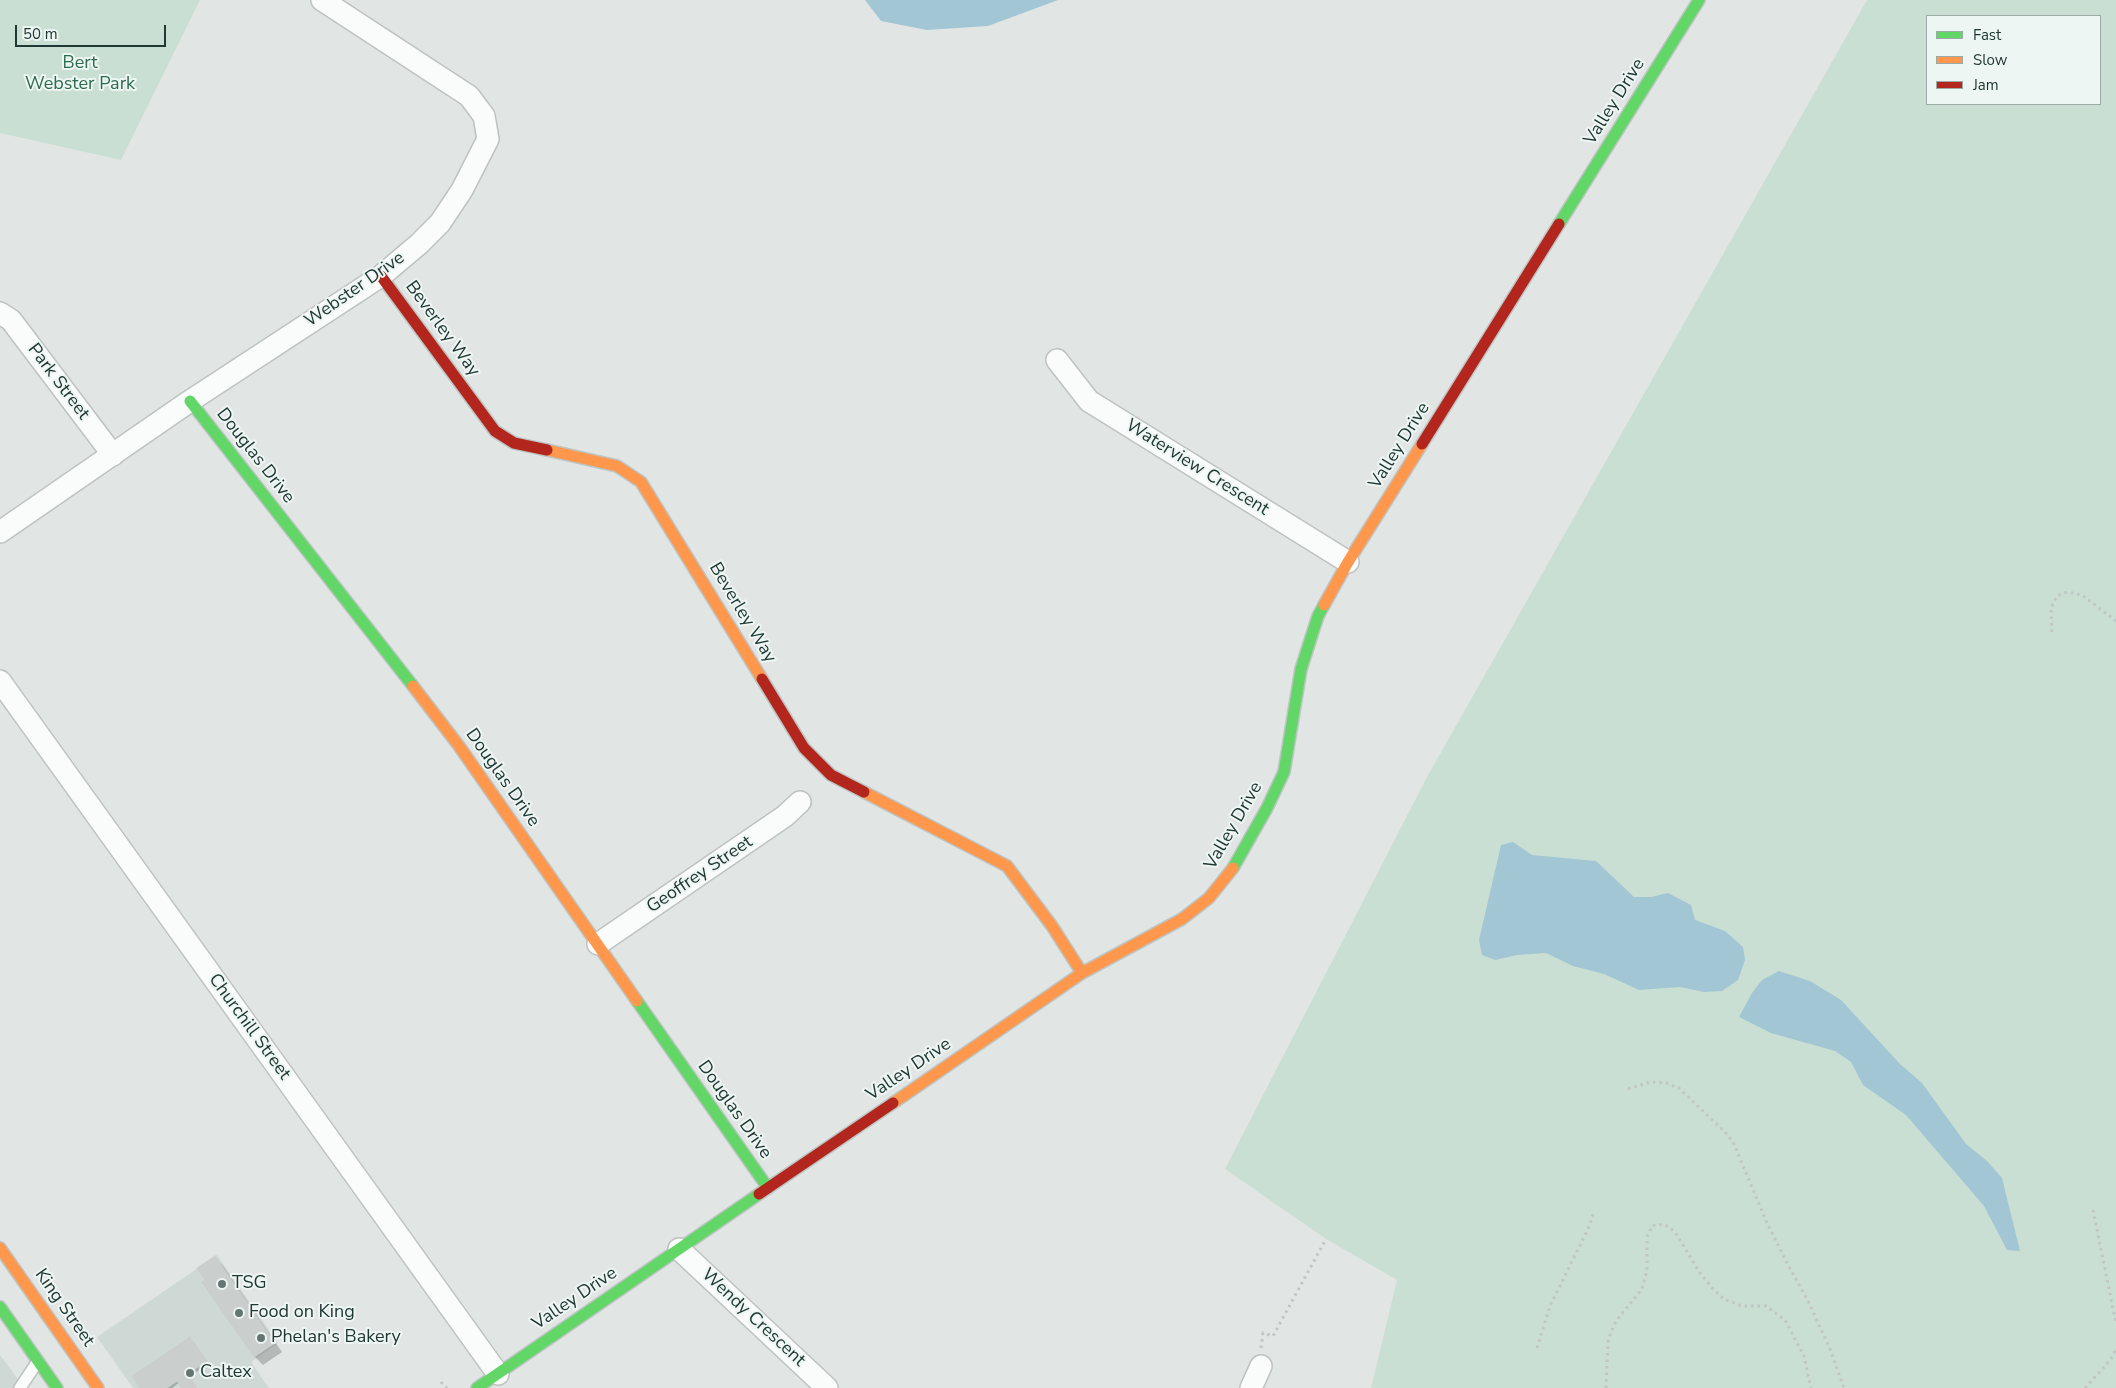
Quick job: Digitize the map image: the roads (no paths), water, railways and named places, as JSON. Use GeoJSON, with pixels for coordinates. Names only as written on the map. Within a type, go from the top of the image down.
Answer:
{"type":"FeatureCollection","features":[{"type":"Feature","properties":{"kind":"street","name":"Webster Drive"},"geometry":{"type":"LineString","coordinates":[[0,532],[190,401],[381,276],[440,224],[462,190],[488,139],[484,116],[468,96],[322,0]]}},
{"type":"Feature","properties":{"kind":"street","name":"Valley Drive"},"geometry":{"type":"LineString","coordinates":[[477,1388],[1082,973],[1182,919],[1209,898],[1230,872],[1267,808],[1284,772],[1301,669],[1318,616],[1348,562],[1700,0]]}},
{"type":"Feature","properties":{"kind":"street","name":"Beverley Way"},"geometry":{"type":"LineString","coordinates":[[381,276],[495,431],[514,443],[617,466],[641,482],[804,748],[831,775],[1007,866],[1052,926],[1082,973]]}},
{"type":"Feature","properties":{"kind":"street","name":"Park Street"},"geometry":{"type":"LineString","coordinates":[[0,314],[11,320],[113,455]]}},
{"type":"Feature","properties":{"kind":"street","name":"Waterview Crescent"},"geometry":{"type":"LineString","coordinates":[[1057,360],[1089,401],[1348,562]]}},
{"type":"Feature","properties":{"kind":"street","name":"Douglas Drive"},"geometry":{"type":"LineString","coordinates":[[190,401],[459,746],[768,1188]]}},
{"type":"Feature","properties":{"kind":"street","name":"Churchill Street"},"geometry":{"type":"LineString","coordinates":[[0,681],[498,1374]]}},
{"type":"Feature","properties":{"kind":"street","name":"Geoffrey Street"},"geometry":{"type":"LineString","coordinates":[[598,944],[785,816],[800,802]]}},
{"type":"Feature","properties":{"kind":"street","name":"King Street"},"geometry":{"type":"LineString","coordinates":[[0,1248],[98,1388]]}},
{"type":"Feature","properties":{"kind":"street","name":"Wendy Crescent"},"geometry":{"type":"LineString","coordinates":[[679,1249],[827,1388]]}},
{"type":"Feature","properties":{"kind":"street"},"geometry":{"type":"LineString","coordinates":[[0,1307],[57,1388]]}},
{"type":"Feature","properties":{"kind":"street"},"geometry":{"type":"LineString","coordinates":[[1252,1388],[1261,1366]]}},
{"type":"Feature","properties":{"kind":"lane"},"geometry":{"type":"LineString","coordinates":[[20,1388],[38,1361]]}},
{"type":"Feature","properties":{"kind":"water"},"geometry":{"type":"Polygon","coordinates":[[[865,0],[1058,0],[988,26],[927,30],[881,21],[865,0]]]}},
{"type":"Feature","properties":{"kind":"water"},"geometry":{"type":"Polygon","coordinates":[[[1513,842],[1532,855],[1596,861],[1634,897],[1651,897],[1668,893],[1691,905],[1695,920],[1725,931],[1743,947],[1745,960],[1738,980],[1722,991],[1704,992],[1680,987],[1639,990],[1604,974],[1573,966],[1546,953],[1517,955],[1495,960],[1482,955],[1479,940],[1501,845],[1513,842]]]}},
{"type":"Feature","properties":{"kind":"water"},"geometry":{"type":"Polygon","coordinates":[[[1779,971],[1810,981],[1841,1000],[1900,1064],[1922,1083],[1966,1144],[1987,1161],[2002,1178],[2020,1251],[2007,1250],[1984,1206],[1906,1115],[1863,1085],[1851,1062],[1835,1051],[1771,1033],[1739,1017],[1752,993],[1762,980],[1779,971]]]}},
{"type":"Feature","properties":{"kind":"place","name":"TSG"},"geometry":{"type":"Point","coordinates":[222,1284]}},
{"type":"Feature","properties":{"kind":"place","name":"Food on King"},"geometry":{"type":"Point","coordinates":[239,1313]}},
{"type":"Feature","properties":{"kind":"place","name":"Phelan's Bakery"},"geometry":{"type":"Point","coordinates":[261,1338]}},
{"type":"Feature","properties":{"kind":"place","name":"Caltex"},"geometry":{"type":"Point","coordinates":[190,1373]}},
{"type":"Feature","properties":{"kind":"park label","name":"Bert Webster Park"},"geometry":{"type":"Point","coordinates":[80,74]}}]}
